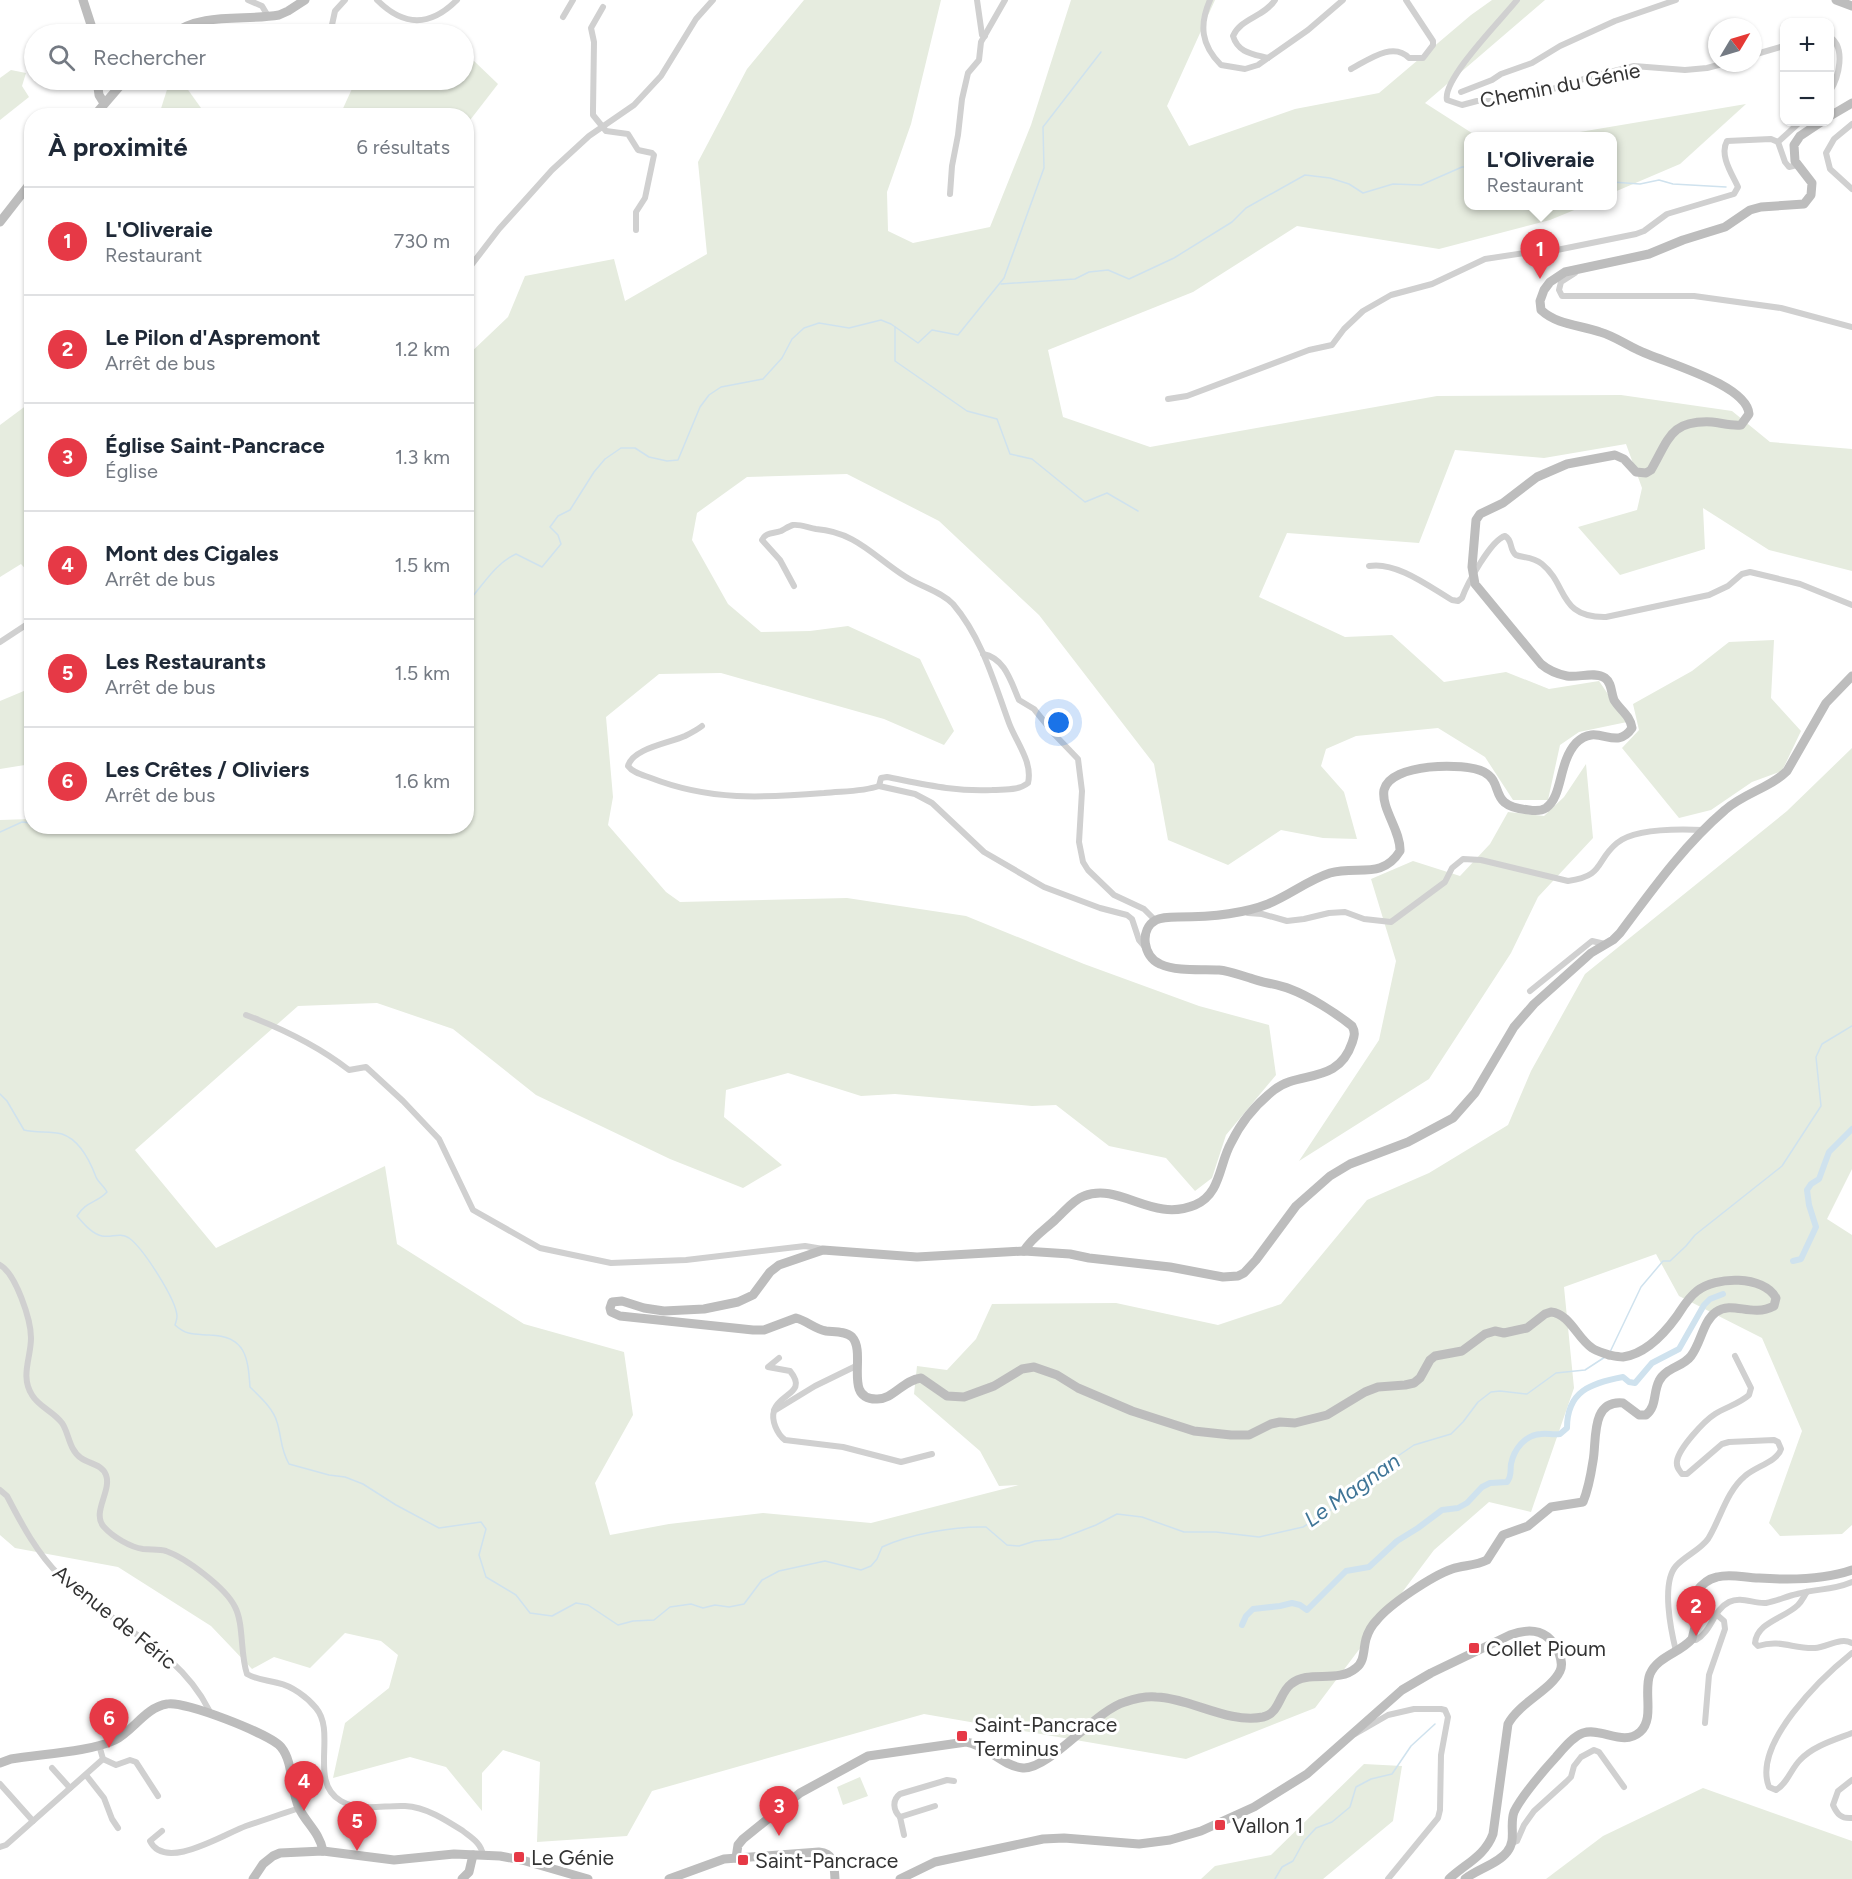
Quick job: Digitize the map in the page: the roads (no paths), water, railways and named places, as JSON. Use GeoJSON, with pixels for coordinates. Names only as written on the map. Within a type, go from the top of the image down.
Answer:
{"type":"FeatureCollection","features":[{"type":"Feature","properties":{"kind":"street"},"geometry":{"type":"LineString","coordinates":[[83,0],[91,24]]}},
{"type":"Feature","properties":{"kind":"street"},"geometry":{"type":"LineString","coordinates":[[248,0],[263,3],[267,16]]}},
{"type":"Feature","properties":{"kind":"street"},"geometry":{"type":"LineString","coordinates":[[194,24],[279,15],[305,0]]}},
{"type":"Feature","properties":{"kind":"street"},"geometry":{"type":"LineString","coordinates":[[332,24],[335,11],[345,0]]}},
{"type":"Feature","properties":{"kind":"street"},"geometry":{"type":"LineString","coordinates":[[377,0],[398,16],[421,21],[444,12],[457,0]]}},
{"type":"Feature","properties":{"kind":"street"},"geometry":{"type":"LineString","coordinates":[[563,17],[573,0]]}},
{"type":"Feature","properties":{"kind":"street"},"geometry":{"type":"LineString","coordinates":[[474,262],[499,229],[552,170],[603,126],[634,105],[661,76],[696,19],[712,0]]}},
{"type":"Feature","properties":{"kind":"street"},"geometry":{"type":"LineString","coordinates":[[977,0],[982,34],[985,36]]}},
{"type":"Feature","properties":{"kind":"street"},"geometry":{"type":"LineString","coordinates":[[950,194],[952,166],[968,73],[979,60],[981,42],[1005,0]]}},
{"type":"Feature","properties":{"kind":"street"},"geometry":{"type":"LineString","coordinates":[[1210,0],[1204,15],[1203,33],[1218,62],[1226,68],[1245,69],[1258,65],[1308,30],[1344,0]]}},
{"type":"Feature","properties":{"kind":"street"},"geometry":{"type":"LineString","coordinates":[[1268,58],[1242,50],[1233,36],[1242,23],[1264,12],[1275,0]]}},
{"type":"Feature","properties":{"kind":"street"},"geometry":{"type":"LineString","coordinates":[[1337,5],[1350,0]]}},
{"type":"Feature","properties":{"kind":"street"},"geometry":{"type":"LineString","coordinates":[[1351,69],[1382,53],[1393,50],[1403,52],[1409,58],[1423,58],[1433,45],[1433,41],[1406,0]]}},
{"type":"Feature","properties":{"kind":"street","name":"Chemin du Génie"},"geometry":{"type":"LineString","coordinates":[[1517,0],[1496,27],[1471,52],[1447,92],[1447,100],[1462,105],[1477,101],[1505,101],[1634,66],[1685,70],[1708,68]]}},
{"type":"Feature","properties":{"kind":"street"},"geometry":{"type":"LineString","coordinates":[[1461,92],[1532,63],[1560,46],[1615,21],[1676,0]]}},
{"type":"Feature","properties":{"kind":"street"},"geometry":{"type":"LineString","coordinates":[[1836,0],[1852,6]]}},
{"type":"Feature","properties":{"kind":"street"},"geometry":{"type":"LineString","coordinates":[[603,7],[591,28],[594,42],[593,115],[611,133],[628,134],[638,150],[654,155],[645,198],[636,212],[636,230]]}},
{"type":"Feature","properties":{"kind":"street"},"geometry":{"type":"LineString","coordinates":[[1834,41],[1839,52],[1837,76],[1834,82]]}},
{"type":"Feature","properties":{"kind":"street"},"geometry":{"type":"LineString","coordinates":[[1762,52],[1780,47]]}},
{"type":"Feature","properties":{"kind":"street"},"geometry":{"type":"LineString","coordinates":[[98,90],[104,103]]}},
{"type":"Feature","properties":{"kind":"street"},"geometry":{"type":"LineString","coordinates":[[100,108],[116,90]]}},
{"type":"Feature","properties":{"kind":"street"},"geometry":{"type":"LineString","coordinates":[[1834,114],[1852,103]]}},
{"type":"Feature","properties":{"kind":"street"},"geometry":{"type":"LineString","coordinates":[[1852,124],[1834,139],[1826,153],[1830,169],[1852,189]]}},
{"type":"Feature","properties":{"kind":"street"},"geometry":{"type":"LineString","coordinates":[[1778,142],[1796,126]]}},
{"type":"Feature","properties":{"kind":"street"},"geometry":{"type":"LineString","coordinates":[[1145,947],[1145,935],[1148,927],[1155,920],[1202,918],[1268,904],[1330,873],[1342,870],[1376,870],[1396,857],[1400,851],[1400,845],[1384,801],[1387,783],[1394,776],[1424,767],[1476,769],[1486,773],[1508,807],[1537,811],[1545,809],[1553,801],[1558,792],[1565,759],[1583,738],[1595,734],[1618,739],[1626,736],[1632,728],[1630,720],[1613,698],[1610,683],[1599,676],[1568,677],[1540,664],[1475,584],[1473,537],[1478,517],[1503,503],[1537,477],[1567,464],[1612,455],[1624,459],[1636,472],[1646,473],[1651,470],[1670,435],[1680,426],[1699,423],[1741,425],[1749,414],[1749,407],[1745,402],[1697,372],[1636,350],[1602,332],[1549,317],[1541,310],[1540,301],[1550,282],[1565,272],[1649,254],[1683,240],[1725,227],[1750,210],[1804,204],[1811,195],[1812,183],[1797,165],[1793,153],[1795,142],[1816,126]]}},
{"type":"Feature","properties":{"kind":"street"},"geometry":{"type":"LineString","coordinates":[[1168,399],[1187,396],[1287,358],[1332,345],[1344,329],[1376,303],[1391,295],[1418,290],[1447,279],[1485,259],[1531,252],[1542,253],[1636,234],[1644,231],[1667,214],[1734,194],[1738,187],[1724,155],[1724,146],[1727,141],[1771,139],[1778,142],[1785,162],[1790,167],[1797,165]]}},
{"type":"Feature","properties":{"kind":"street"},"geometry":{"type":"LineString","coordinates":[[0,222],[24,191]]}},
{"type":"Feature","properties":{"kind":"street"},"geometry":{"type":"LineString","coordinates":[[1582,267],[1580,271],[1561,282],[1559,290],[1562,296],[1702,297],[1781,308],[1852,327]]}},
{"type":"Feature","properties":{"kind":"street"},"geometry":{"type":"LineString","coordinates":[[794,585],[780,561],[763,544],[763,537],[792,525],[831,530],[847,536],[871,550],[906,577],[944,596],[973,631],[1026,761],[1029,774],[1028,783],[1018,788],[957,790],[887,777],[881,778],[879,786]]}},
{"type":"Feature","properties":{"kind":"street"},"geometry":{"type":"LineString","coordinates":[[1369,566],[1380,565],[1393,568],[1455,601],[1462,598],[1478,567],[1498,540],[1505,536],[1510,540],[1514,553],[1528,556],[1545,567],[1568,603],[1591,616],[1606,617],[1700,598],[1720,590],[1742,574],[1750,572],[1800,584],[1852,605]]}},
{"type":"Feature","properties":{"kind":"street"},"geometry":{"type":"LineString","coordinates":[[0,642],[24,626]]}},
{"type":"Feature","properties":{"kind":"street"},"geometry":{"type":"LineString","coordinates":[[983,654],[988,655],[1005,668],[1019,700],[1034,708],[1078,759],[1082,791],[1079,842],[1083,862],[1088,870],[1114,895],[1144,909],[1155,920]]}},
{"type":"Feature","properties":{"kind":"street"},"geometry":{"type":"LineString","coordinates":[[246,1015],[290,1033],[335,1059],[349,1070],[366,1067],[439,1139],[473,1210],[540,1248],[611,1263],[686,1260],[805,1246],[823,1250],[916,1257],[1024,1251],[1070,1254],[1170,1267],[1223,1277],[1241,1275],[1269,1244],[1296,1206],[1316,1187],[1350,1164],[1408,1142],[1453,1118],[1475,1093],[1514,1027],[1534,1004],[1591,953],[1620,933],[1659,881],[1704,830],[1727,808],[1744,796],[1780,778],[1787,771],[1826,703],[1852,676]]}},
{"type":"Feature","properties":{"kind":"street"},"geometry":{"type":"LineString","coordinates":[[702,726],[682,737],[634,755],[628,766],[633,771],[668,785],[721,796],[783,797],[860,790],[879,786],[915,794],[932,803],[984,852],[1044,887],[1100,909],[1127,915],[1132,919],[1139,940],[1150,958],[1159,964],[1233,972],[1298,992],[1352,1026],[1355,1034],[1349,1052],[1340,1063],[1312,1078],[1280,1085],[1255,1107],[1244,1120],[1230,1145],[1213,1190],[1199,1203],[1188,1207],[1158,1209],[1113,1194],[1097,1193],[1084,1196],[1033,1240],[1024,1251]]}},
{"type":"Feature","properties":{"kind":"street"},"geometry":{"type":"LineString","coordinates":[[1238,911],[1262,914],[1287,921],[1345,912],[1364,920],[1391,922],[1445,882],[1452,868],[1463,859],[1500,864],[1568,881],[1579,880],[1594,873],[1618,842],[1635,834],[1652,831],[1704,830]]}},
{"type":"Feature","properties":{"kind":"street"},"geometry":{"type":"LineString","coordinates":[[1530,991],[1592,941],[1605,944]]}},
{"type":"Feature","properties":{"kind":"street"},"geometry":{"type":"LineString","coordinates":[[736,1858],[738,1845],[743,1839],[800,1793],[872,1755],[966,1742],[976,1744],[1016,1766],[1027,1768],[1042,1762],[1092,1722],[1122,1703],[1156,1696],[1221,1713],[1263,1717],[1273,1712],[1286,1688],[1298,1679],[1349,1673],[1361,1662],[1366,1638],[1374,1623],[1406,1596],[1448,1570],[1485,1561],[1491,1556],[1503,1535],[1528,1526],[1551,1507],[1582,1502],[1594,1461],[1596,1423],[1604,1409],[1612,1404],[1623,1403],[1639,1415],[1646,1415],[1653,1405],[1658,1383],[1662,1377],[1691,1356],[1709,1319],[1717,1311],[1731,1307],[1756,1312],[1774,1306],[1776,1298],[1767,1288],[1751,1281],[1710,1284],[1700,1288],[1690,1297],[1676,1318],[1651,1344],[1634,1354],[1620,1357],[1592,1348],[1563,1317],[1551,1312],[1527,1328],[1514,1332],[1495,1331],[1485,1334],[1462,1351],[1436,1356],[1430,1360],[1420,1378],[1414,1383],[1372,1389],[1327,1415],[1295,1423],[1280,1422],[1249,1435],[1194,1431],[1132,1411],[1078,1388],[1057,1375],[1034,1367],[1022,1369],[994,1386],[964,1397],[948,1396],[921,1378],[905,1383],[882,1399],[868,1398],[861,1394],[858,1385],[858,1365],[853,1338],[848,1334],[817,1328],[796,1318],[764,1330],[753,1330],[620,1316],[613,1314],[610,1310],[611,1304],[616,1300],[664,1311],[704,1309],[741,1301],[753,1295],[778,1265],[823,1250]]}},
{"type":"Feature","properties":{"kind":"street"},"geometry":{"type":"LineString","coordinates":[[0,1265],[8,1270],[15,1282],[31,1331],[26,1375],[32,1395],[37,1402],[53,1412],[63,1425],[79,1457],[101,1467],[107,1475],[107,1486],[99,1516],[102,1526],[117,1538],[140,1549],[164,1550],[185,1559],[230,1598],[237,1609],[247,1674],[257,1679],[281,1683],[302,1695],[317,1709],[325,1725],[324,1754],[328,1788],[340,1801],[356,1807],[406,1806],[427,1810],[475,1839],[481,1847],[469,1872],[462,1879]]}},
{"type":"Feature","properties":{"kind":"street"},"geometry":{"type":"LineString","coordinates":[[1676,1651],[1669,1611],[1669,1587],[1673,1571],[1707,1540],[1738,1482],[1753,1469],[1777,1457],[1781,1449],[1778,1442],[1770,1440],[1729,1442],[1715,1448],[1687,1474],[1682,1474],[1677,1467],[1681,1452],[1704,1424],[1716,1414],[1749,1395],[1751,1388],[1735,1356]]}},
{"type":"Feature","properties":{"kind":"street"},"geometry":{"type":"LineString","coordinates":[[779,1358],[768,1367],[790,1371],[797,1379],[796,1387],[776,1406],[772,1416],[778,1432],[785,1440],[843,1447],[901,1462],[932,1454]]}},
{"type":"Feature","properties":{"kind":"street"},"geometry":{"type":"LineString","coordinates":[[774,1411],[815,1386],[858,1365]]}},
{"type":"Feature","properties":{"kind":"street","name":"Avenue de Féric"},"geometry":{"type":"LineString","coordinates":[[0,1490],[7,1496],[39,1553],[60,1576],[114,1619],[149,1642],[184,1673],[199,1691],[210,1710],[209,1713]]}},
{"type":"Feature","properties":{"kind":"street"},"geometry":{"type":"LineString","coordinates":[[1692,1639],[1695,1627],[1695,1593],[1707,1581],[1727,1575],[1775,1579],[1843,1573],[1852,1570]]}},
{"type":"Feature","properties":{"kind":"street"},"geometry":{"type":"LineString","coordinates":[[1512,1843],[1512,1821],[1518,1806],[1553,1760],[1582,1733],[1592,1731],[1623,1738],[1640,1732],[1647,1719],[1650,1674],[1662,1660],[1692,1639],[1702,1637],[1720,1608],[1733,1600],[1765,1603],[1807,1592],[1827,1590],[1852,1582]]}},
{"type":"Feature","properties":{"kind":"street"},"geometry":{"type":"LineString","coordinates":[[1807,1592],[1797,1606],[1760,1630],[1755,1643],[1758,1646],[1774,1642],[1811,1648],[1845,1640],[1852,1642]]}},
{"type":"Feature","properties":{"kind":"street"},"geometry":{"type":"LineString","coordinates":[[1705,1723],[1708,1675],[1725,1629],[1724,1622],[1716,1614]]}},
{"type":"Feature","properties":{"kind":"street"},"geometry":{"type":"LineString","coordinates":[[900,1879],[935,1862],[1043,1839],[1064,1838],[1139,1844],[1201,1831],[1254,1807],[1314,1769],[1402,1690],[1431,1673],[1510,1635],[1536,1630],[1553,1641],[1561,1659],[1560,1671],[1553,1680],[1512,1715],[1508,1724],[1489,1843],[1480,1856],[1449,1879]]}},
{"type":"Feature","properties":{"kind":"street"},"geometry":{"type":"LineString","coordinates":[[1852,1653],[1823,1678],[1778,1736],[1766,1768],[1769,1787],[1776,1790],[1781,1787],[1794,1767],[1810,1752],[1852,1733]]}},
{"type":"Feature","properties":{"kind":"street"},"geometry":{"type":"LineString","coordinates":[[0,1763],[11,1759],[99,1745],[120,1737],[156,1708],[167,1704],[179,1704],[209,1713],[271,1738],[280,1746],[288,1761],[299,1808],[320,1839],[323,1851]]}},
{"type":"Feature","properties":{"kind":"street"},"geometry":{"type":"LineString","coordinates":[[1350,1735],[1361,1732],[1385,1716],[1403,1711],[1441,1709],[1447,1713],[1441,1755],[1438,1818],[1388,1879]]}},
{"type":"Feature","properties":{"kind":"street"},"geometry":{"type":"LineString","coordinates":[[99,1745],[103,1759],[116,1765],[130,1760],[136,1762],[158,1796]]}},
{"type":"Feature","properties":{"kind":"street"},"geometry":{"type":"LineString","coordinates":[[1465,1879],[1501,1858],[1517,1840],[1524,1824],[1534,1811],[1571,1777],[1574,1766],[1585,1754],[1594,1750],[1599,1752],[1623,1787]]}},
{"type":"Feature","properties":{"kind":"street"},"geometry":{"type":"LineString","coordinates":[[0,1847],[6,1845],[103,1759]]}},
{"type":"Feature","properties":{"kind":"street"},"geometry":{"type":"LineString","coordinates":[[52,1768],[70,1788]]}},
{"type":"Feature","properties":{"kind":"street"},"geometry":{"type":"LineString","coordinates":[[86,1775],[104,1798],[118,1828]]}},
{"type":"Feature","properties":{"kind":"street"},"geometry":{"type":"LineString","coordinates":[[904,1835],[900,1817],[894,1807],[895,1800],[900,1794],[954,1780]]}},
{"type":"Feature","properties":{"kind":"street"},"geometry":{"type":"LineString","coordinates":[[1852,1780],[1838,1791],[1833,1805],[1839,1815],[1845,1819],[1852,1818]]}},
{"type":"Feature","properties":{"kind":"street"},"geometry":{"type":"LineString","coordinates":[[0,1784],[33,1821]]}},
{"type":"Feature","properties":{"kind":"street"},"geometry":{"type":"LineString","coordinates":[[900,1817],[936,1806]]}},
{"type":"Feature","properties":{"kind":"street"},"geometry":{"type":"LineString","coordinates":[[162,1831],[150,1841],[153,1848],[160,1852],[188,1851],[204,1846],[245,1826],[299,1808]]}},
{"type":"Feature","properties":{"kind":"street"},"geometry":{"type":"LineString","coordinates":[[253,1879],[263,1864],[280,1853],[323,1851],[394,1860],[442,1855],[478,1855],[522,1860],[588,1879]]}},
{"type":"Feature","properties":{"kind":"street"},"geometry":{"type":"LineString","coordinates":[[669,1879],[710,1863],[736,1858],[824,1853],[832,1858],[835,1879]]}},
{"type":"Feature","properties":{"kind":"waterway"},"geometry":{"type":"LineString","coordinates":[[474,595],[501,564],[516,554],[542,567],[561,544],[558,535],[550,527],[558,516],[570,510],[605,459],[621,448],[635,448],[649,457],[667,461],[678,460],[700,407],[709,395],[721,387],[763,379],[782,358],[792,339],[804,328],[819,323],[849,328],[881,320],[891,324],[918,343],[932,330],[958,335],[1004,278],[1044,168],[1043,127],[1101,52]]}},
{"type":"Feature","properties":{"kind":"waterway"},"geometry":{"type":"LineString","coordinates":[[1001,284],[1075,279],[1089,272],[1108,270],[1129,279],[1174,258],[1232,222],[1246,208],[1305,175],[1330,178],[1349,184],[1363,193],[1393,184],[1421,185],[1464,167]]}},
{"type":"Feature","properties":{"kind":"waterway"},"geometry":{"type":"LineString","coordinates":[[1617,182],[1640,184],[1659,180],[1673,184],[1726,187]]}},
{"type":"Feature","properties":{"kind":"waterway"},"geometry":{"type":"LineString","coordinates":[[895,327],[895,361],[967,411],[997,419],[1010,454],[1032,459],[1085,502],[1107,493],[1138,511]]}},
{"type":"Feature","properties":{"kind":"waterway"},"geometry":{"type":"LineString","coordinates":[[0,832],[24,822]]}},
{"type":"Feature","properties":{"kind":"waterway","name":"Le Magnan"},"geometry":{"type":"LineString","coordinates":[[1610,1352],[1641,1287],[1663,1261],[1670,1261],[1695,1235],[1782,1166],[1821,1106],[1816,1057],[1822,1044],[1852,1026]]}},
{"type":"Feature","properties":{"kind":"waterway","name":"Le Magnan"},"geometry":{"type":"LineString","coordinates":[[0,1094],[7,1101],[24,1130],[62,1134],[74,1141],[84,1152],[97,1179],[107,1192],[84,1207],[77,1216],[98,1235],[122,1235],[135,1244],[158,1274],[171,1298],[177,1316],[175,1325],[187,1333],[231,1339],[243,1350],[250,1387],[266,1403],[275,1417],[289,1464],[345,1477],[363,1484],[439,1528],[481,1522],[486,1529],[479,1555],[486,1577],[516,1595],[530,1613],[552,1616],[576,1603],[588,1605],[618,1625],[633,1621],[654,1620],[670,1607],[691,1604],[703,1608],[715,1605],[729,1607],[744,1604],[762,1580],[779,1571],[825,1561],[861,1570],[871,1566],[882,1547],[893,1542],[961,1528],[986,1527],[1007,1545],[1019,1546],[1035,1541],[1060,1539],[1117,1514],[1142,1517],[1184,1532],[1216,1532],[1259,1537],[1303,1527],[1332,1509],[1353,1489],[1378,1474],[1414,1445],[1451,1434],[1478,1402],[1491,1392],[1527,1394],[1556,1373],[1585,1370],[1605,1357]]}},
{"type":"Feature","properties":{"kind":"waterway"},"geometry":{"type":"LineString","coordinates":[[1793,1261],[1801,1259],[1816,1227],[1807,1190],[1819,1179],[1829,1152],[1852,1129]]}},
{"type":"Feature","properties":{"kind":"waterway"},"geometry":{"type":"LineString","coordinates":[[1242,1625],[1246,1616],[1253,1609],[1292,1603],[1307,1610],[1346,1571],[1369,1567],[1397,1541],[1442,1510],[1458,1508],[1467,1503],[1482,1487],[1490,1483],[1507,1482],[1515,1453],[1525,1440],[1535,1435],[1560,1434],[1567,1428],[1568,1415],[1576,1397],[1591,1386],[1623,1377],[1635,1383],[1652,1363],[1679,1349],[1704,1305],[1710,1299],[1723,1294]]}},
{"type":"Feature","properties":{"kind":"waterway"},"geometry":{"type":"LineString","coordinates":[[1275,1879],[1282,1867],[1293,1861],[1304,1841],[1316,1828],[1332,1822],[1350,1807],[1356,1787],[1371,1779],[1392,1774],[1411,1746],[1435,1724]]}},
{"type":"Feature","properties":{"kind":"place","name":"L'Oliveraie"},"geometry":{"type":"Point","coordinates":[1540,279]}},
{"type":"Feature","properties":{"kind":"place","name":"Le Pilon d'Aspremont"},"geometry":{"type":"Point","coordinates":[1696,1636]}},
{"type":"Feature","properties":{"kind":"place","name":"Collet Pioum"},"geometry":{"type":"Point","coordinates":[1474,1648]}},
{"type":"Feature","properties":{"kind":"place","name":"Saint-Pancrace Terminus"},"geometry":{"type":"Point","coordinates":[962,1736]}},
{"type":"Feature","properties":{"kind":"place","name":"Les Crêtes / Oliviers"},"geometry":{"type":"Point","coordinates":[109,1748]}},
{"type":"Feature","properties":{"kind":"place","name":"Mont des Cigales"},"geometry":{"type":"Point","coordinates":[304,1811]}},
{"type":"Feature","properties":{"kind":"place","name":"Vallon 1"},"geometry":{"type":"Point","coordinates":[1220,1825]}},
{"type":"Feature","properties":{"kind":"place","name":"Église Saint-Pancrace"},"geometry":{"type":"Point","coordinates":[779,1836]}},
{"type":"Feature","properties":{"kind":"place","name":"Les Restaurants"},"geometry":{"type":"Point","coordinates":[357,1851]}},
{"type":"Feature","properties":{"kind":"place","name":"Le Génie"},"geometry":{"type":"Point","coordinates":[519,1857]}},
{"type":"Feature","properties":{"kind":"place","name":"Saint-Pancrace"},"geometry":{"type":"Point","coordinates":[743,1860]}}]}
